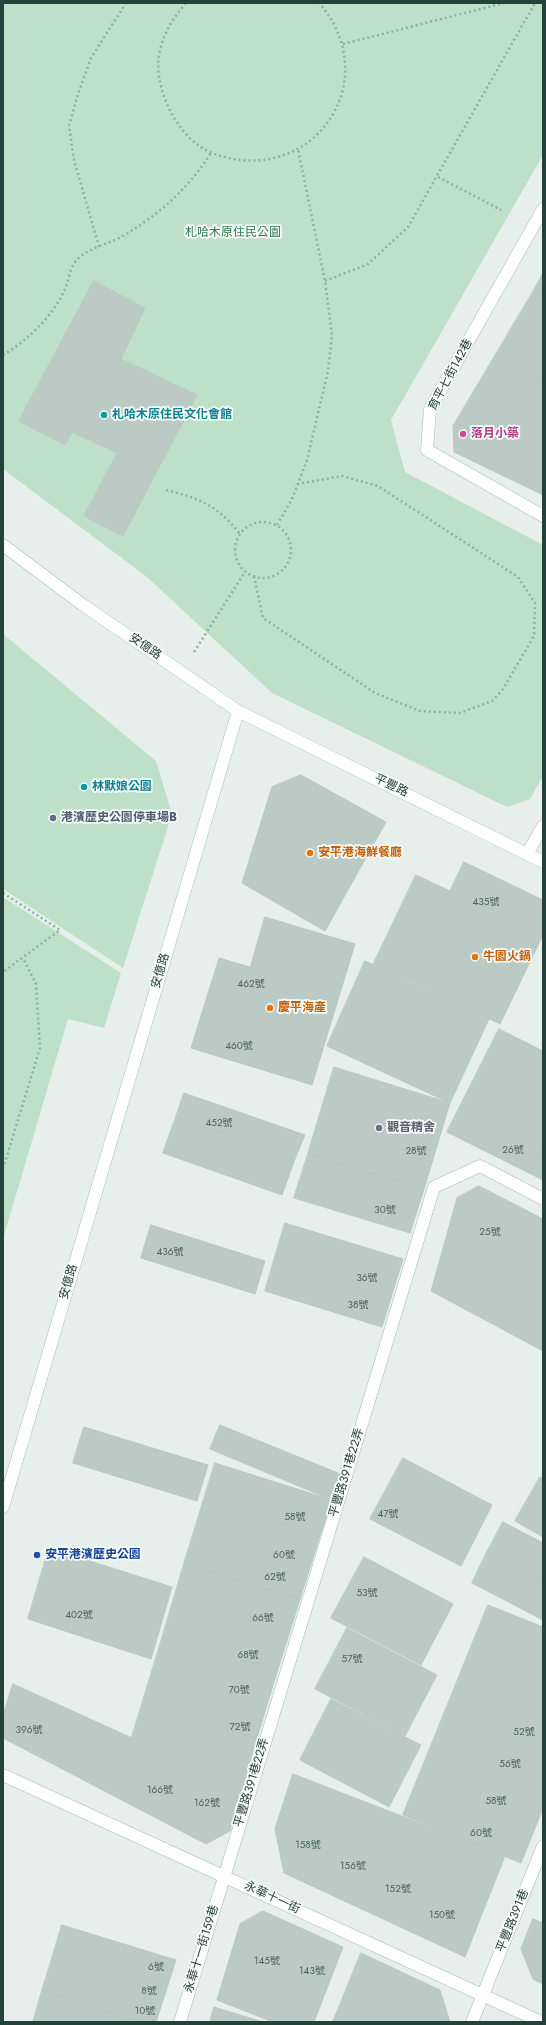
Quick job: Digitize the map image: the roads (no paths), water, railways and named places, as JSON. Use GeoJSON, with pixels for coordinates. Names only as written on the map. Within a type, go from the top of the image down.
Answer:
{"type":"FeatureCollection","features":[{"type":"Feature","properties":{"kind":"street","name":"育平七街142巷"},"geometry":{"type":"LineString","coordinates":[[543,209],[430,409],[427,450],[543,516]]}},
{"type":"Feature","properties":{"kind":"street","name":"安億路"},"geometry":{"type":"LineString","coordinates":[[3,546],[83,605],[238,711],[3,1507]]}},
{"type":"Feature","properties":{"kind":"street","name":"平豐路"},"geometry":{"type":"LineString","coordinates":[[238,711],[543,862]]}},
{"type":"Feature","properties":{"kind":"street"},"geometry":{"type":"LineString","coordinates":[[527,854],[543,826]]}},
{"type":"Feature","properties":{"kind":"street","name":"平豐路391巷22弄"},"geometry":{"type":"LineString","coordinates":[[224,1876],[434,1187],[480,1166],[543,1199]]}},
{"type":"Feature","properties":{"kind":"street","name":"永華十一街"},"geometry":{"type":"LineString","coordinates":[[3,1775],[541,2022]]}},
{"type":"Feature","properties":{"kind":"street","name":"平豐路391巷"},"geometry":{"type":"LineString","coordinates":[[472,2022],[543,1846]]}},
{"type":"Feature","properties":{"kind":"street","name":"永華十一街159巷"},"geometry":{"type":"LineString","coordinates":[[180,2022],[224,1876]]}},
{"type":"Feature","properties":{"kind":"place","name":"札哈木原住民文化會館"},"geometry":{"type":"Point","coordinates":[104,415]}},
{"type":"Feature","properties":{"kind":"place","name":"落月小築"},"geometry":{"type":"Point","coordinates":[463,434]}},
{"type":"Feature","properties":{"kind":"place","name":"林默娘公園"},"geometry":{"type":"Point","coordinates":[84,787]}},
{"type":"Feature","properties":{"kind":"place","name":"港濱歷史公園停車場B"},"geometry":{"type":"Point","coordinates":[53,818]}},
{"type":"Feature","properties":{"kind":"place","name":"安平港海鮮餐廳"},"geometry":{"type":"Point","coordinates":[310,853]}},
{"type":"Feature","properties":{"kind":"place","name":"牛園火鍋"},"geometry":{"type":"Point","coordinates":[475,957]}},
{"type":"Feature","properties":{"kind":"place","name":"慶平海產"},"geometry":{"type":"Point","coordinates":[270,1008]}},
{"type":"Feature","properties":{"kind":"place","name":"觀音精舍"},"geometry":{"type":"Point","coordinates":[379,1128]}},
{"type":"Feature","properties":{"kind":"place","name":"安平港濱歷史公園"},"geometry":{"type":"Point","coordinates":[37,1555]}},
{"type":"Feature","properties":{"kind":"park label","name":"札哈木原住民公園"},"geometry":{"type":"Point","coordinates":[233,233]}}]}
